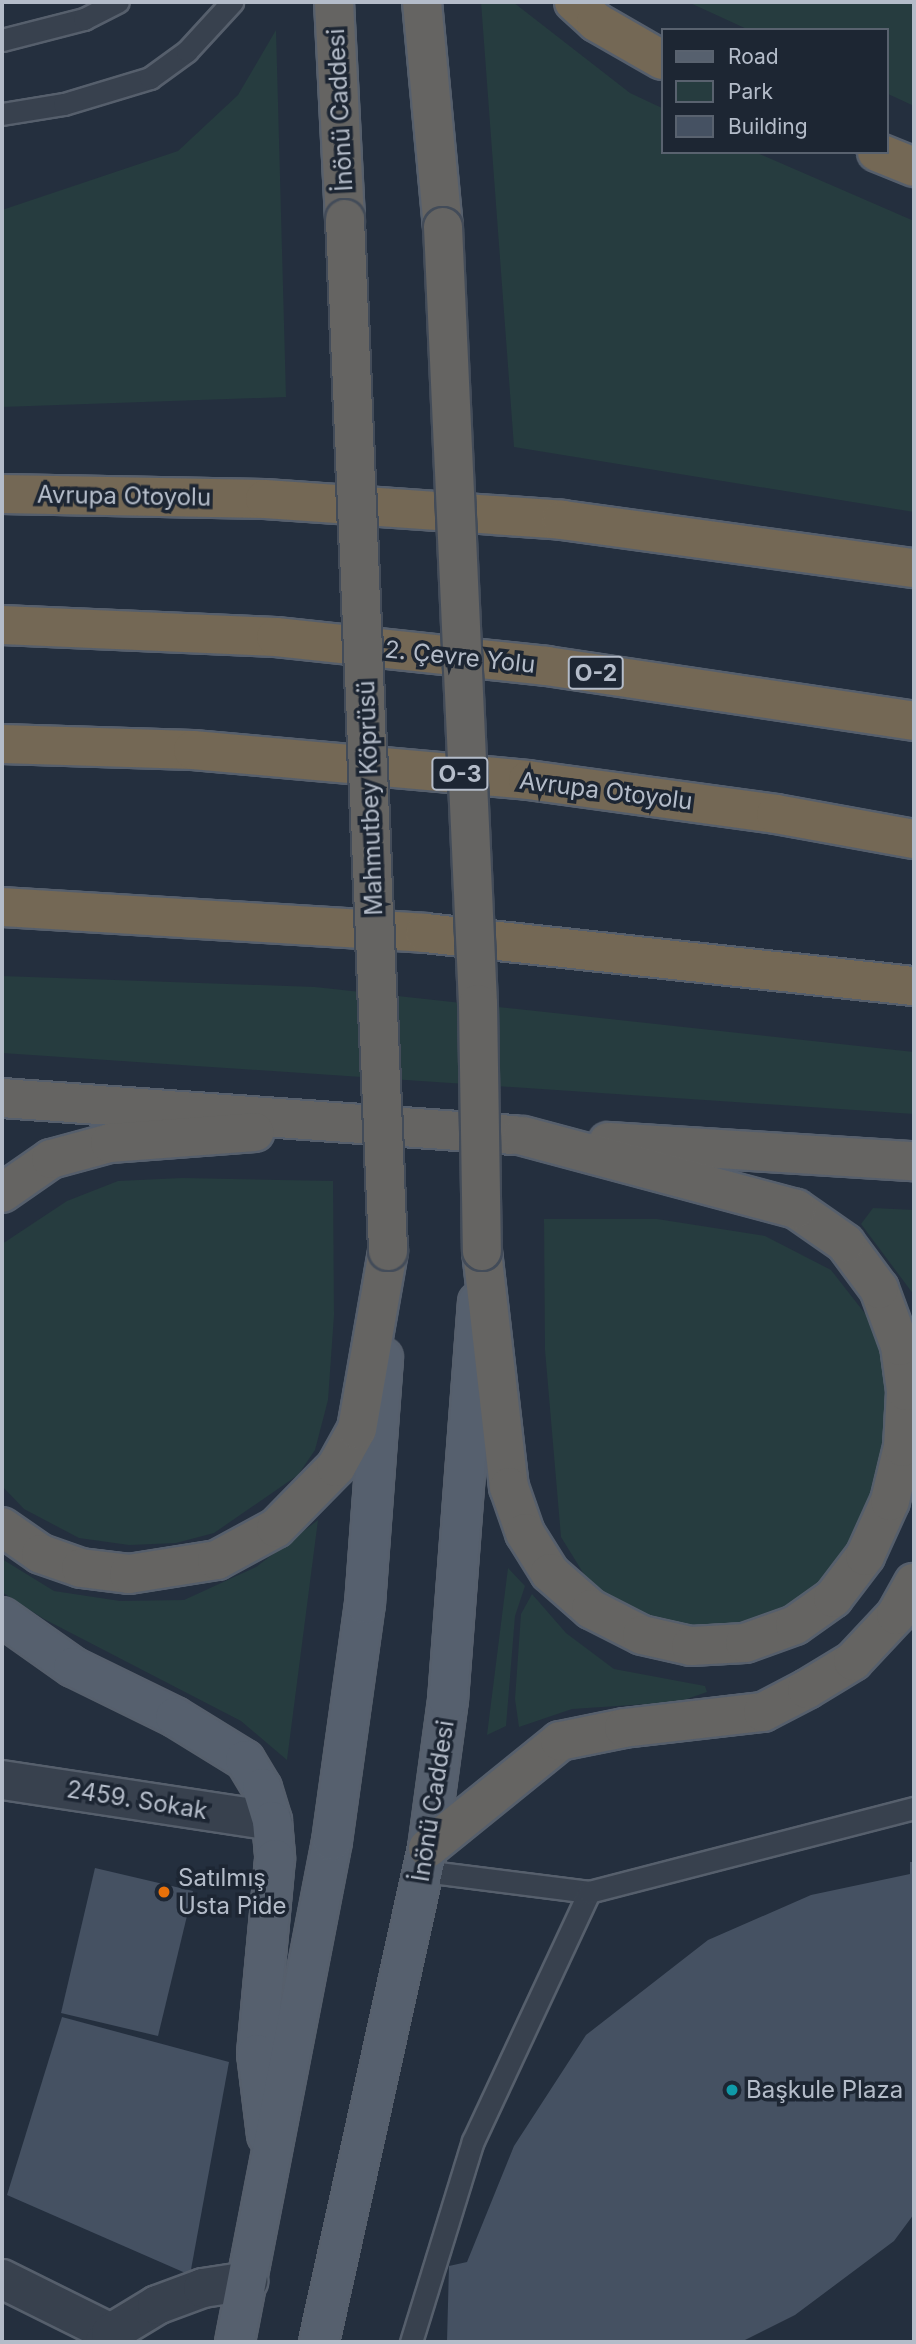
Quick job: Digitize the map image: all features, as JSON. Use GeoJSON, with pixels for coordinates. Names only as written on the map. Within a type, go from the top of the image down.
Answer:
{"type":"FeatureCollection","features":[{"type":"Feature","properties":{"kind":"highway","name":"İnönü Caddesi"},"geometry":{"type":"LineString","coordinates":[[334,2],[345,219]]}},
{"type":"Feature","properties":{"kind":"highway"},"geometry":{"type":"LineString","coordinates":[[422,2],[443,227],[477,990],[482,1251],[509,1487],[525,1533],[550,1573],[591,1609],[642,1635],[691,1646],[745,1643],[795,1625],[833,1598],[865,1556],[890,1501],[903,1447],[906,1391],[900,1346],[878,1289],[845,1244],[796,1209],[523,1136]]}},
{"type":"Feature","properties":{"kind":"highway"},"geometry":{"type":"LineString","coordinates":[[574,2],[596,22],[660,59]]}},
{"type":"Feature","properties":{"kind":"highway"},"geometry":{"type":"LineString","coordinates":[[882,154],[914,167]]}},
{"type":"Feature","properties":{"kind":"highway","name":"Mahmutbey Köprüsü"},"geometry":{"type":"LineString","coordinates":[[2,1527],[41,1554],[81,1568],[129,1574],[217,1560],[276,1528],[336,1467],[357,1429],[388,1251],[345,219]]}},
{"type":"Feature","properties":{"kind":"highway","name":"Avrupa Otoyolu"},"geometry":{"type":"LineString","coordinates":[[2,494],[265,499],[562,520],[914,568]]}},
{"type":"Feature","properties":{"kind":"highway","name":"2. Çevre Yolu"},"geometry":{"type":"LineString","coordinates":[[2,625],[276,637],[533,664],[914,721]]}},
{"type":"Feature","properties":{"kind":"highway","name":"Avrupa Otoyolu"},"geometry":{"type":"LineString","coordinates":[[2,744],[193,750],[528,780],[776,814],[914,839]]}},
{"type":"Feature","properties":{"kind":"highway"},"geometry":{"type":"LineString","coordinates":[[2,906],[425,933],[914,986]]}},
{"type":"Feature","properties":{"kind":"highway"},"geometry":{"type":"LineString","coordinates":[[2,1098],[914,1161]]}},
{"type":"Feature","properties":{"kind":"highway"},"geometry":{"type":"LineString","coordinates":[[2,1193],[51,1159],[110,1143],[255,1132],[336,1119]]}},
{"type":"Feature","properties":{"kind":"highway"},"geometry":{"type":"LineString","coordinates":[[426,1860],[560,1741],[624,1728],[764,1712],[807,1689],[853,1661],[896,1615],[914,1583]]}},
{"type":"Feature","properties":{"kind":"main road"},"geometry":{"type":"LineString","coordinates":[[235,2342],[332,1841],[354,1685],[376,1480],[388,1251]]}},
{"type":"Feature","properties":{"kind":"main road","name":"İnönü Caddesi"},"geometry":{"type":"LineString","coordinates":[[319,2342],[426,1860],[448,1700],[482,1251]]}},
{"type":"Feature","properties":{"kind":"main road"},"geometry":{"type":"LineString","coordinates":[[2,1617],[73,1667],[175,1717],[245,1760],[262,1788],[272,1821],[275,1859],[257,2054],[271,2166]]}},
{"type":"Feature","properties":{"kind":"street","name":"2459. Sokak"},"geometry":{"type":"LineString","coordinates":[[2,1780],[272,1821]]}},
{"type":"Feature","properties":{"kind":"street"},"geometry":{"type":"LineString","coordinates":[[2,2279],[108,2338],[169,2301],[203,2288],[248,2281]]}},
{"type":"Feature","properties":{"kind":"lane"},"geometry":{"type":"LineString","coordinates":[[2,40],[84,19],[118,2]]}},
{"type":"Feature","properties":{"kind":"lane"},"geometry":{"type":"LineString","coordinates":[[2,114],[64,104],[150,78],[187,51],[232,2]]}},
{"type":"Feature","properties":{"kind":"lane"},"geometry":{"type":"LineString","coordinates":[[426,1860],[589,1892],[914,1808]]}},
{"type":"Feature","properties":{"kind":"lane"},"geometry":{"type":"LineString","coordinates":[[411,2342],[473,2141],[589,1892]]}},
{"type":"Feature","properties":{"kind":"green space"},"geometry":{"type":"Polygon","coordinates":[[[481,2],[513,2],[630,93],[660,107],[660,154],[760,154],[914,221],[914,512],[514,447],[481,2]]]}},
{"type":"Feature","properties":{"kind":"green space"},"geometry":{"type":"Polygon","coordinates":[[[688,2],[914,2],[914,106],[888,94],[888,28],[745,28],[688,2]]]}},
{"type":"Feature","properties":{"kind":"green space"},"geometry":{"type":"Polygon","coordinates":[[[276,30],[286,397],[2,407],[2,210],[178,151],[238,95],[276,30]]]}},
{"type":"Feature","properties":{"kind":"green space"},"geometry":{"type":"Polygon","coordinates":[[[2,976],[315,987],[914,1052],[914,1114],[2,1053],[2,976]]]}},
{"type":"Feature","properties":{"kind":"green space"},"geometry":{"type":"Polygon","coordinates":[[[182,1178],[333,1181],[334,1315],[328,1400],[315,1450],[298,1475],[214,1533],[176,1543],[129,1545],[79,1538],[24,1509],[2,1486],[2,1244],[67,1201],[118,1181],[182,1178]]]}},
{"type":"Feature","properties":{"kind":"green space"},"geometry":{"type":"Polygon","coordinates":[[[873,1208],[914,1210],[914,1295],[861,1224],[873,1208]]]}},
{"type":"Feature","properties":{"kind":"green space"},"geometry":{"type":"Polygon","coordinates":[[[544,1219],[657,1219],[765,1236],[831,1270],[874,1325],[890,1386],[886,1467],[857,1538],[833,1575],[771,1619],[684,1628],[630,1613],[590,1584],[561,1537],[545,1350],[544,1219]]]}},
{"type":"Feature","properties":{"kind":"green space"},"geometry":{"type":"Polygon","coordinates":[[[318,1520],[287,1760],[241,1721],[44,1619],[2,1592],[2,1559],[54,1591],[120,1601],[184,1600],[256,1567],[318,1520]]]}},
{"type":"Feature","properties":{"kind":"green space"},"geometry":{"type":"Polygon","coordinates":[[[508,1568],[525,1586],[515,1616],[506,1726],[487,1735],[508,1568]]]}},
{"type":"Feature","properties":{"kind":"green space"},"geometry":{"type":"Polygon","coordinates":[[[532,1594],[566,1633],[614,1669],[705,1686],[707,1692],[678,1702],[572,1709],[519,1727],[515,1699],[521,1614],[532,1594]]]}},
{"type":"Feature","properties":{"kind":"building","name":"Başkule Plaza"},"geometry":{"type":"Polygon","coordinates":[[[910,1862],[914,1862],[914,2214],[894,2241],[795,2315],[741,2342],[447,2342],[449,2266],[467,2262],[514,2146],[586,2035],[708,1940],[811,1895],[910,1874],[910,1862]]]}},
{"type":"Feature","properties":{"kind":"building"},"geometry":{"type":"Polygon","coordinates":[[[95,1868],[193,1891],[158,2036],[61,2013],[95,1868]]]}},
{"type":"Feature","properties":{"kind":"building"},"geometry":{"type":"Polygon","coordinates":[[[62,2017],[229,2062],[190,2275],[7,2195],[62,2017]]]}},
{"type":"Feature","properties":{"kind":"place","name":"Satılmış Usta Pide"},"geometry":{"type":"Point","coordinates":[164,1892]}},
{"type":"Feature","properties":{"kind":"place","name":"Başkule Plaza"},"geometry":{"type":"Point","coordinates":[732,2090]}}]}
